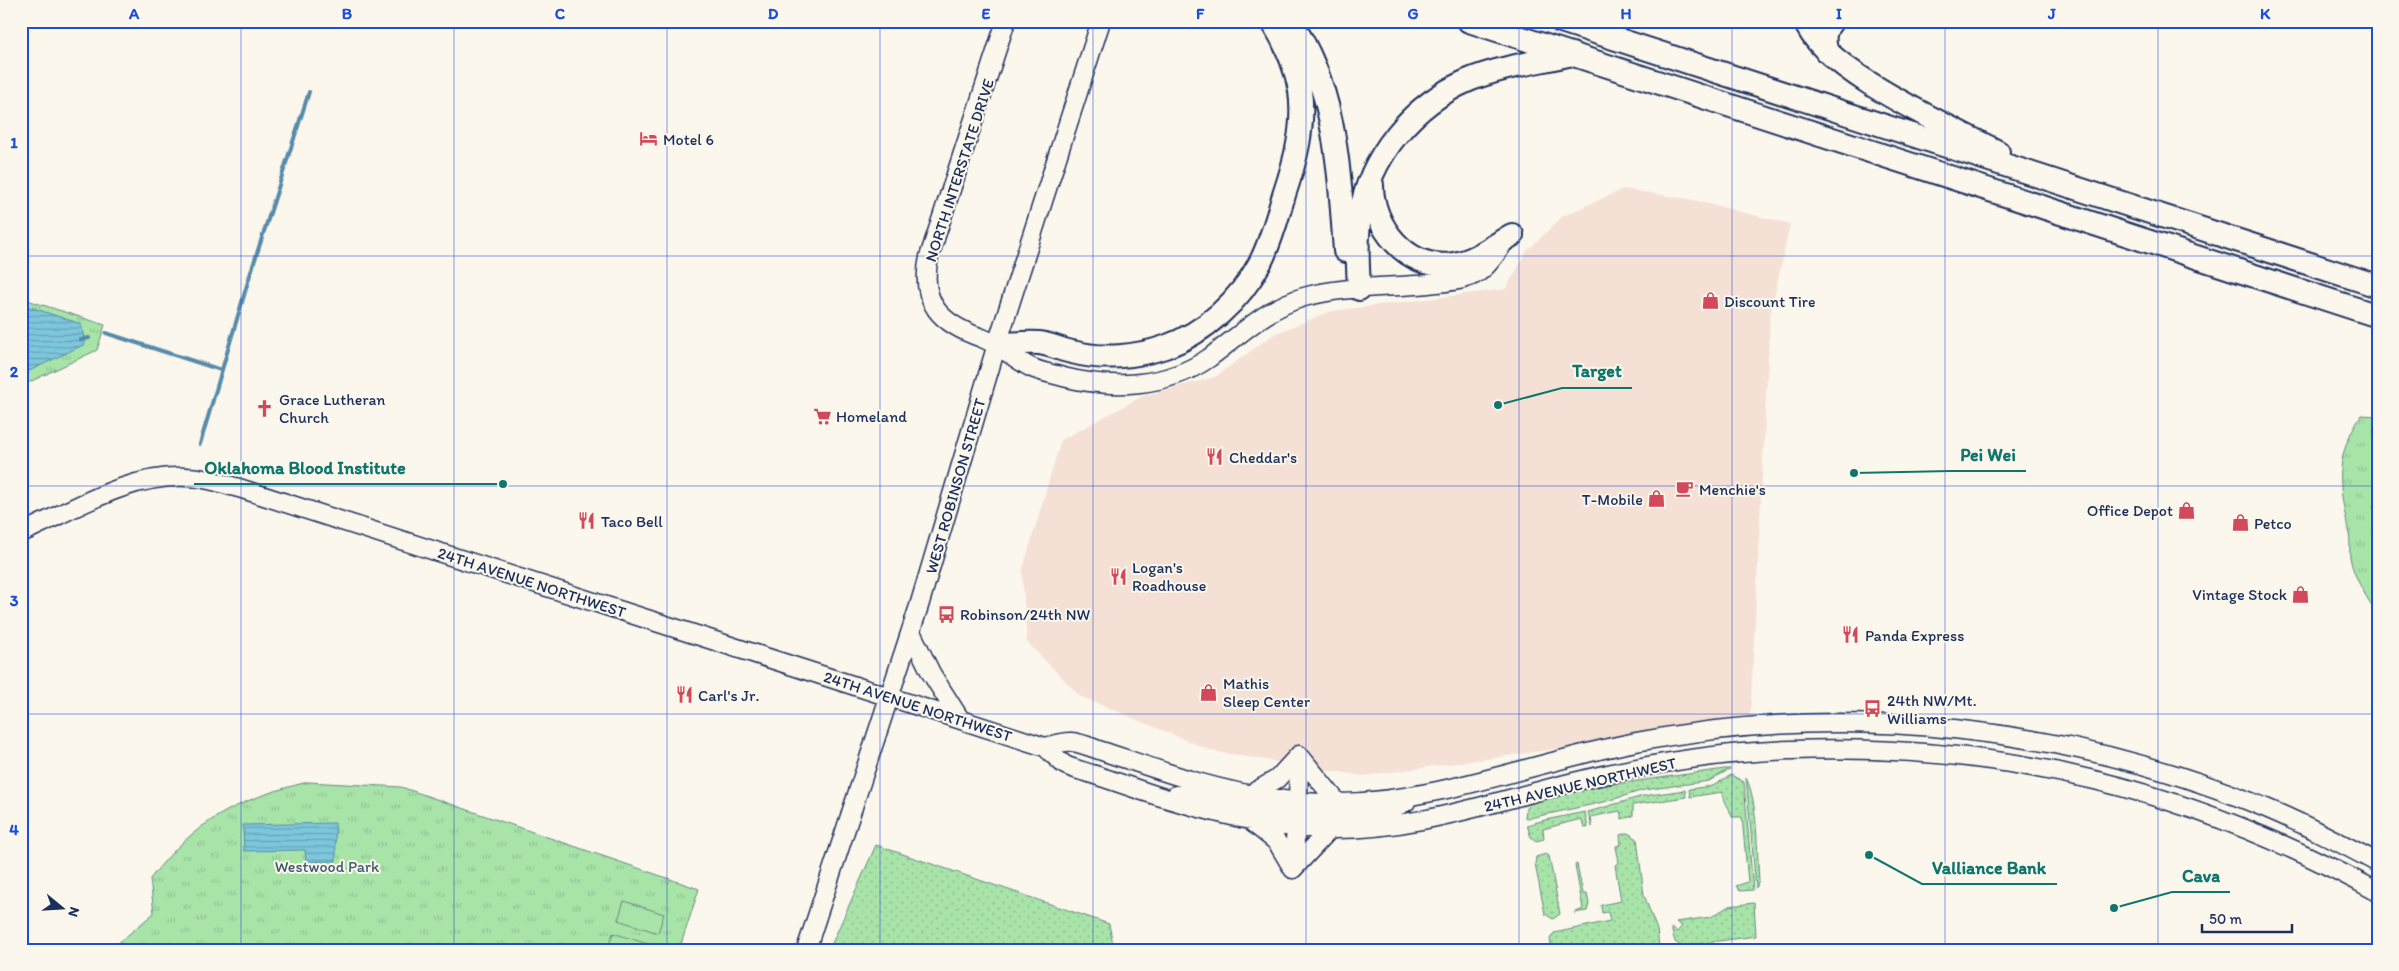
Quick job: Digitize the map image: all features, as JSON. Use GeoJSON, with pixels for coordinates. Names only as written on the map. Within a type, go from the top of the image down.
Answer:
{"type":"FeatureCollection","features":[{"type":"Feature","properties":{"kind":"highway"},"geometry":{"type":"LineString","coordinates":[[997,344],[1040,343],[1073,353],[1093,356],[1139,353],[1166,346],[1196,332],[1233,300],[1260,264],[1269,243],[1298,147],[1300,92],[1287,49],[1272,21]]}},
{"type":"Feature","properties":{"kind":"highway"},"geometry":{"type":"LineString","coordinates":[[1290,21],[1314,66],[1332,125],[1354,289]]}},
{"type":"Feature","properties":{"kind":"highway"},"geometry":{"type":"LineString","coordinates":[[1469,21],[2378,316]]}},
{"type":"Feature","properties":{"kind":"highway"},"geometry":{"type":"LineString","coordinates":[[1561,21],[2378,286]]}},
{"type":"Feature","properties":{"kind":"highway"},"geometry":{"type":"LineString","coordinates":[[1805,21],[1815,39],[1826,51],[1866,80],[2052,180]]}},
{"type":"Feature","properties":{"kind":"highway"},"geometry":{"type":"LineString","coordinates":[[1826,51],[1824,35],[1826,28],[1832,21]]}},
{"type":"Feature","properties":{"kind":"highway"},"geometry":{"type":"LineString","coordinates":[[1354,289],[1360,217],[1372,174],[1387,146],[1407,122],[1448,91],[1470,80],[1499,71],[1572,54]]}},
{"type":"Feature","properties":{"kind":"highway"},"geometry":{"type":"LineString","coordinates":[[1372,174],[1372,197],[1376,214],[1384,230],[1394,242],[1419,259],[1433,263],[1452,264],[1473,259],[1512,235]]}},
{"type":"Feature","properties":{"kind":"main road","name":"NORTH INTERSTATE DRIVE"},"geometry":{"type":"LineString","coordinates":[[1006,21],[926,274],[930,297],[938,312],[947,322],[959,330],[997,344],[1031,368],[1086,383],[1140,384],[1164,378],[1206,360],[1250,326],[1286,304],[1316,294],[1456,281],[1479,272],[1512,235]]}},
{"type":"Feature","properties":{"kind":"main road","name":"WEST ROBINSON STREET"},"geometry":{"type":"LineString","coordinates":[[806,950],[911,632],[997,344],[1100,21]]}},
{"type":"Feature","properties":{"kind":"main road","name":"24TH AVENUE NORTHWEST"},"geometry":{"type":"LineString","coordinates":[[21,533],[118,489],[142,482],[188,477],[261,494],[1045,747],[1066,765],[1152,794],[1251,821],[1330,829],[1393,825],[1431,819],[1587,778],[1695,758],[1779,750],[1896,750],[1950,754],[2040,767],[2144,792],[2232,822],[2277,841],[2378,892]]}},
{"type":"Feature","properties":{"kind":"main road"},"geometry":{"type":"LineString","coordinates":[[911,632],[931,674],[960,719]]}},
{"type":"Feature","properties":{"kind":"main road","name":"24TH AVENUE NORTHWEST"},"geometry":{"type":"LineString","coordinates":[[1045,747],[1071,742],[1196,782],[1249,795],[1298,802],[1338,803],[1383,801],[1419,796],[1582,754],[1673,736],[1796,724],[1904,725],[1975,731],[2031,740],[2133,762],[2184,778],[2267,809],[2378,863]]}},
{"type":"Feature","properties":{"kind":"main road"},"geometry":{"type":"LineString","coordinates":[[1152,794],[1200,796],[1274,812],[1288,811],[1298,802],[1299,754]]}},
{"type":"Feature","properties":{"kind":"main road"},"geometry":{"type":"LineString","coordinates":[[1249,795],[1277,779],[1299,754]]}},
{"type":"Feature","properties":{"kind":"main road"},"geometry":{"type":"LineString","coordinates":[[1299,754],[1338,803]]}},
{"type":"Feature","properties":{"kind":"main road"},"geometry":{"type":"LineString","coordinates":[[1293,869],[1296,827],[1300,819],[1308,816],[1383,813],[1419,796]]}},
{"type":"Feature","properties":{"kind":"main road"},"geometry":{"type":"LineString","coordinates":[[1251,821],[1277,842],[1293,869]]}},
{"type":"Feature","properties":{"kind":"main road"},"geometry":{"type":"LineString","coordinates":[[1293,869],[1330,829]]}},
{"type":"Feature","properties":{"kind":"shaded area"},"geometry":{"type":"Polygon","coordinates":[[[1624,189],[1693,200],[1790,224],[1770,316],[1750,722],[1363,776],[1212,751],[1080,696],[1027,642],[1022,572],[1061,440],[1143,396],[1215,377],[1274,334],[1332,311],[1506,289],[1527,251],[1563,216],[1624,189]]]}},
{"type":"Feature","properties":{"kind":"green space"},"geometry":{"type":"Polygon","coordinates":[[[21,298],[105,325],[97,350],[21,386],[21,298]]]}},
{"type":"Feature","properties":{"kind":"green space"},"geometry":{"type":"Polygon","coordinates":[[[2361,415],[2378,416],[2378,616],[2361,588],[2354,572],[2341,487],[2342,459],[2352,431],[2361,415]]]}},
{"type":"Feature","properties":{"kind":"green space"},"geometry":{"type":"Polygon","coordinates":[[[1730,769],[1709,781],[1644,790],[1604,802],[1525,819],[1526,808],[1533,801],[1578,789],[1730,769]]]}},
{"type":"Feature","properties":{"kind":"green space"},"geometry":{"type":"Polygon","coordinates":[[[1731,775],[1744,782],[1753,890],[1740,891],[1736,886],[1748,882],[1742,817],[1732,817],[1722,792],[1690,797],[1689,789],[1713,786],[1731,775]]]}},
{"type":"Feature","properties":{"kind":"green space"},"geometry":{"type":"Polygon","coordinates":[[[1746,778],[1755,813],[1759,881],[1756,888],[1746,778]]]}},
{"type":"Feature","properties":{"kind":"green space","name":"Westwood Park"},"geometry":{"type":"Polygon","coordinates":[[[308,782],[401,787],[699,889],[679,950],[110,950],[154,913],[150,879],[183,842],[219,815],[239,805],[260,796],[308,782]]]}},
{"type":"Feature","properties":{"kind":"green space"},"geometry":{"type":"Polygon","coordinates":[[[1685,790],[1686,797],[1633,805],[1633,816],[1622,819],[1620,811],[1591,817],[1592,827],[1588,812],[1643,796],[1685,790]]]}},
{"type":"Feature","properties":{"kind":"green space"},"geometry":{"type":"Polygon","coordinates":[[[1585,812],[1588,828],[1584,827],[1581,819],[1543,829],[1544,839],[1536,841],[1531,837],[1527,825],[1585,812]]]}},
{"type":"Feature","properties":{"kind":"green space"},"geometry":{"type":"Polygon","coordinates":[[[1628,833],[1637,839],[1644,895],[1657,930],[1659,948],[1552,950],[1550,939],[1554,933],[1610,921],[1608,912],[1602,913],[1601,905],[1621,901],[1615,865],[1619,863],[1616,846],[1621,845],[1620,835],[1628,833]]]}},
{"type":"Feature","properties":{"kind":"green space"},"geometry":{"type":"Polygon","coordinates":[[[876,845],[1109,924],[1114,950],[829,950],[876,845]]]}},
{"type":"Feature","properties":{"kind":"green space"},"geometry":{"type":"Polygon","coordinates":[[[1546,854],[1549,856],[1560,914],[1553,919],[1545,914],[1535,864],[1536,857],[1546,854]]]}},
{"type":"Feature","properties":{"kind":"green space"},"geometry":{"type":"Polygon","coordinates":[[[1577,864],[1583,894],[1587,894],[1589,904],[1587,911],[1574,913],[1583,909],[1575,865],[1577,864]]]}},
{"type":"Feature","properties":{"kind":"green space"},"geometry":{"type":"Polygon","coordinates":[[[624,901],[664,914],[658,933],[618,920],[624,901]]]}},
{"type":"Feature","properties":{"kind":"green space"},"geometry":{"type":"Polygon","coordinates":[[[1754,903],[1756,936],[1681,946],[1675,942],[1671,928],[1677,932],[1682,926],[1676,922],[1711,917],[1729,906],[1754,903]]]}},
{"type":"Feature","properties":{"kind":"green space"},"geometry":{"type":"Polygon","coordinates":[[[613,933],[654,946],[652,950],[607,950],[613,933]]]}},
{"type":"Feature","properties":{"kind":"water"},"geometry":{"type":"Polygon","coordinates":[[[21,304],[81,324],[85,344],[21,375],[21,304]]]}},
{"type":"Feature","properties":{"kind":"water"},"geometry":{"type":"Polygon","coordinates":[[[335,823],[336,861],[306,862],[305,850],[244,851],[243,825],[335,823]]]}},
{"type":"Feature","properties":{"kind":"waterway"},"geometry":{"type":"LineString","coordinates":[[200,444],[250,275],[309,92]]}},
{"type":"Feature","properties":{"kind":"waterway"},"geometry":{"type":"LineString","coordinates":[[106,333],[221,370]]}},
{"type":"Feature","properties":{"kind":"waterway"},"geometry":{"type":"LineString","coordinates":[[81,340],[89,338]]}},
{"type":"Feature","properties":{"kind":"place","name":"Motel 6"},"geometry":{"type":"Point","coordinates":[649,139]}},
{"type":"Feature","properties":{"kind":"place","name":"Discount Tire"},"geometry":{"type":"Point","coordinates":[1710,301]}},
{"type":"Feature","properties":{"kind":"place","name":"Target"},"geometry":{"type":"Point","coordinates":[1498,405]}},
{"type":"Feature","properties":{"kind":"place","name":"Grace Lutheran Church"},"geometry":{"type":"Point","coordinates":[265,408]}},
{"type":"Feature","properties":{"kind":"place","name":"Homeland"},"geometry":{"type":"Point","coordinates":[822,416]}},
{"type":"Feature","properties":{"kind":"place","name":"Cheddar's"},"geometry":{"type":"Point","coordinates":[1215,457]}},
{"type":"Feature","properties":{"kind":"place","name":"Pei Wei"},"geometry":{"type":"Point","coordinates":[1854,473]}},
{"type":"Feature","properties":{"kind":"place","name":"Oklahoma Blood Institute"},"geometry":{"type":"Point","coordinates":[503,484]}},
{"type":"Feature","properties":{"kind":"place","name":"Menchie's"},"geometry":{"type":"Point","coordinates":[1685,489]}},
{"type":"Feature","properties":{"kind":"place","name":"T-Mobile"},"geometry":{"type":"Point","coordinates":[1657,499]}},
{"type":"Feature","properties":{"kind":"place","name":"Office Depot"},"geometry":{"type":"Point","coordinates":[2187,510]}},
{"type":"Feature","properties":{"kind":"place","name":"Taco Bell"},"geometry":{"type":"Point","coordinates":[587,521]}},
{"type":"Feature","properties":{"kind":"place","name":"Petco"},"geometry":{"type":"Point","coordinates":[2240,523]}},
{"type":"Feature","properties":{"kind":"place","name":"Logan's Roadhouse"},"geometry":{"type":"Point","coordinates":[1118,576]}},
{"type":"Feature","properties":{"kind":"place","name":"Vintage Stock"},"geometry":{"type":"Point","coordinates":[2301,594]}},
{"type":"Feature","properties":{"kind":"place","name":"Robinson/24th NW"},"geometry":{"type":"Point","coordinates":[946,614]}},
{"type":"Feature","properties":{"kind":"place","name":"Panda Express"},"geometry":{"type":"Point","coordinates":[1851,635]}},
{"type":"Feature","properties":{"kind":"place","name":"Mathis Sleep Center"},"geometry":{"type":"Point","coordinates":[1209,692]}},
{"type":"Feature","properties":{"kind":"place","name":"Carl's Jr."},"geometry":{"type":"Point","coordinates":[684,695]}},
{"type":"Feature","properties":{"kind":"place","name":"24th NW/Mt. Williams"},"geometry":{"type":"Point","coordinates":[1873,709]}},
{"type":"Feature","properties":{"kind":"place","name":"Valliance Bank"},"geometry":{"type":"Point","coordinates":[1869,855]}},
{"type":"Feature","properties":{"kind":"place","name":"Cava"},"geometry":{"type":"Point","coordinates":[2114,908]}}]}
